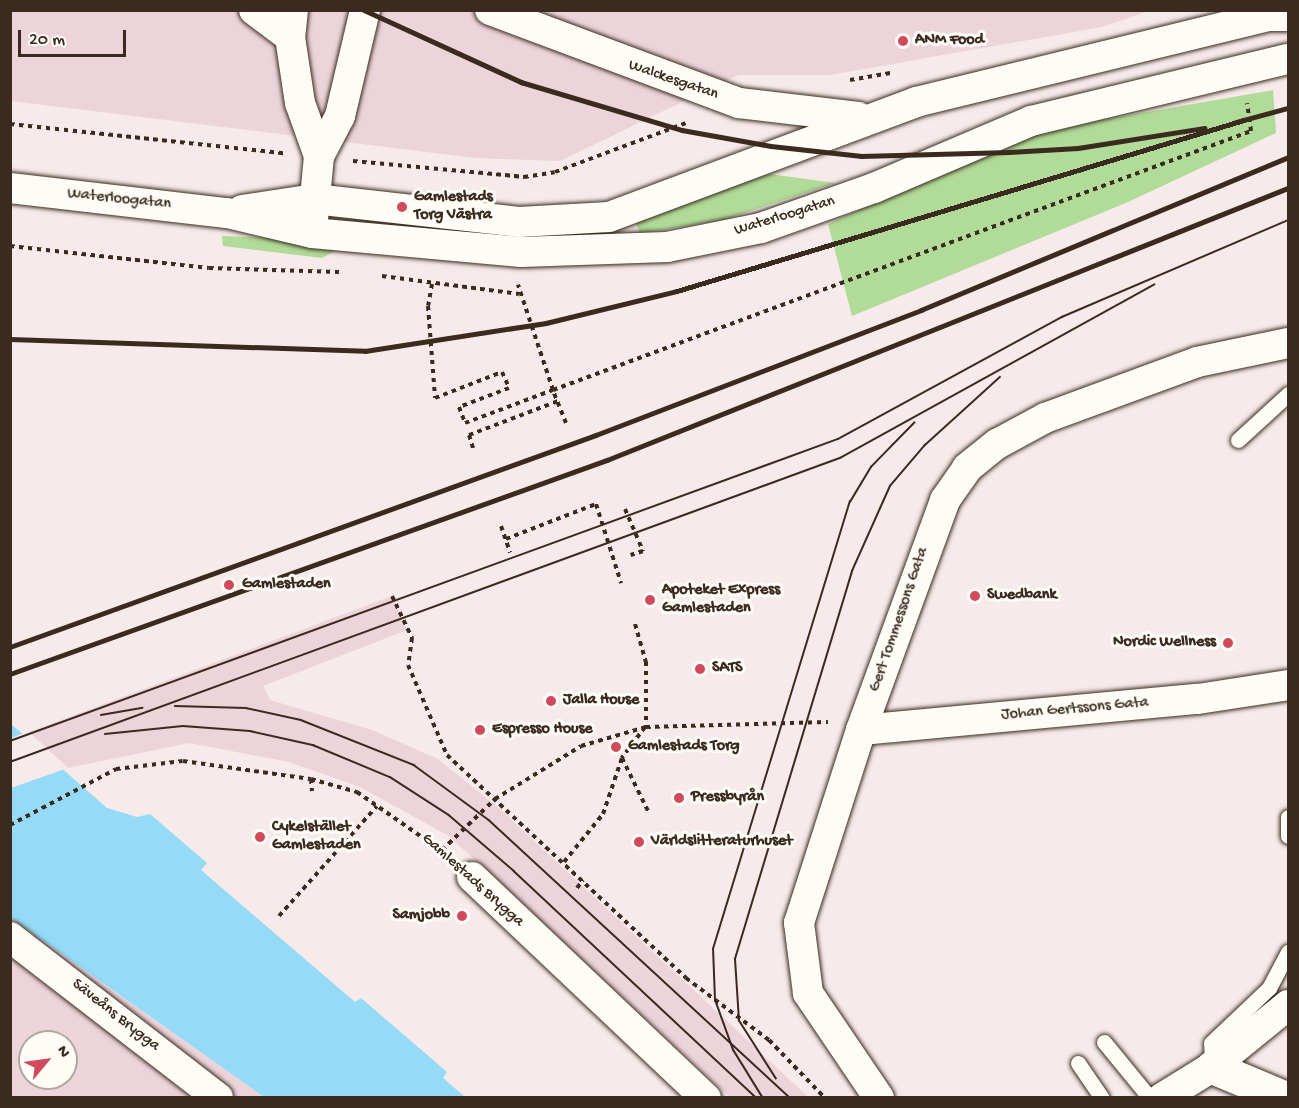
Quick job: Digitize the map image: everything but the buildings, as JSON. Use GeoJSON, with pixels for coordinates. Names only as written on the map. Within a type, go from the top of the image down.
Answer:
{"type":"FeatureCollection","features":[{"type":"Feature","properties":{"kind":"main road"},"geometry":{"type":"LineString","coordinates":[[1212,1067],[1286,1098]]}},
{"type":"Feature","properties":{"kind":"street"},"geometry":{"type":"LineString","coordinates":[[254,10],[291,24],[300,103],[319,156]]}},
{"type":"Feature","properties":{"kind":"street"},"geometry":{"type":"LineString","coordinates":[[312,233],[319,156],[340,116],[364,10]]}},
{"type":"Feature","properties":{"kind":"street","name":"Walckesgatan"},"geometry":{"type":"LineString","coordinates":[[490,10],[634,68],[739,103],[864,118]]}},
{"type":"Feature","properties":{"kind":"street","name":"Waterloogatan"},"geometry":{"type":"LineString","coordinates":[[227,213],[314,199],[519,222],[578,222],[656,201],[864,118],[1279,16]]}},
{"type":"Feature","properties":{"kind":"street","name":"Waterloogatan"},"geometry":{"type":"LineString","coordinates":[[10,188],[227,213],[312,233],[521,252],[666,247],[761,228],[874,188],[1031,122],[1243,72],[1288,59]]}},
{"type":"Feature","properties":{"kind":"street","name":"Gert Tommessons Gata"},"geometry":{"type":"LineString","coordinates":[[879,1098],[808,993],[799,923],[861,730],[932,527],[967,468],[997,444],[1045,418],[1197,362],[1288,343]]}},
{"type":"Feature","properties":{"kind":"street","name":"Johan Gertssons Gata"},"geometry":{"type":"LineString","coordinates":[[861,730],[1198,699],[1288,685]]}},
{"type":"Feature","properties":{"kind":"street","name":"Gamlestads Brygga"},"geometry":{"type":"LineString","coordinates":[[472,877],[706,1098]]}},
{"type":"Feature","properties":{"kind":"street","name":"Säveåns Brygga"},"geometry":{"type":"LineString","coordinates":[[10,937],[218,1098]]}},
{"type":"Feature","properties":{"kind":"street"},"geometry":{"type":"LineString","coordinates":[[1162,1098],[1212,1067],[1288,1005]]}},
{"type":"Feature","properties":{"kind":"lane"},"geometry":{"type":"LineString","coordinates":[[1238,440],[1288,394]]}},
{"type":"Feature","properties":{"kind":"lane"},"geometry":{"type":"LineString","coordinates":[[1288,817],[1288,836]]}},
{"type":"Feature","properties":{"kind":"lane"},"geometry":{"type":"LineString","coordinates":[[1212,1067],[1211,1043],[1269,988],[1288,952]]}},
{"type":"Feature","properties":{"kind":"lane"},"geometry":{"type":"LineString","coordinates":[[1104,1042],[1150,1098]]}},
{"type":"Feature","properties":{"kind":"lane"},"geometry":{"type":"LineString","coordinates":[[1078,1063],[1102,1098]]}},
{"type":"Feature","properties":{"kind":"path"},"geometry":{"type":"LineString","coordinates":[[432,284],[428,306],[435,398],[502,372],[509,388],[459,407],[465,423],[1251,131],[1243,72]]}},
{"type":"Feature","properties":{"kind":"path"},"geometry":{"type":"LineString","coordinates":[[847,81],[893,73]]}},
{"type":"Feature","properties":{"kind":"path"},"geometry":{"type":"LineString","coordinates":[[10,124],[524,177],[555,172],[739,103]]}},
{"type":"Feature","properties":{"kind":"path"},"geometry":{"type":"LineString","coordinates":[[10,246],[209,268],[348,272]]}},
{"type":"Feature","properties":{"kind":"path"},"geometry":{"type":"LineString","coordinates":[[370,274],[519,294]]}},
{"type":"Feature","properties":{"kind":"path"},"geometry":{"type":"LineString","coordinates":[[516,274],[519,294],[566,423]]}},
{"type":"Feature","properties":{"kind":"path"},"geometry":{"type":"LineString","coordinates":[[473,448],[469,435],[558,400]]}},
{"type":"Feature","properties":{"kind":"path"},"geometry":{"type":"LineString","coordinates":[[506,539],[596,504],[621,583]]}},
{"type":"Feature","properties":{"kind":"path"},"geometry":{"type":"LineString","coordinates":[[624,509],[643,551],[631,555]]}},
{"type":"Feature","properties":{"kind":"path"},"geometry":{"type":"LineString","coordinates":[[501,526],[510,552]]}},
{"type":"Feature","properties":{"kind":"path"},"geometry":{"type":"LineString","coordinates":[[392,596],[412,638],[408,665],[441,746],[686,978],[769,1040],[825,1098]]}},
{"type":"Feature","properties":{"kind":"path"},"geometry":{"type":"LineString","coordinates":[[564,862],[603,814],[621,758],[646,727],[646,662],[635,624]]}},
{"type":"Feature","properties":{"kind":"path"},"geometry":{"type":"LineString","coordinates":[[442,850],[495,799],[581,746],[646,727],[705,729],[783,719],[861,730]]}},
{"type":"Feature","properties":{"kind":"path"},"geometry":{"type":"LineString","coordinates":[[621,758],[648,811]]}},
{"type":"Feature","properties":{"kind":"path","name":"Gamlestads Brygga"},"geometry":{"type":"LineString","coordinates":[[10,825],[116,769],[183,761],[311,779],[357,792],[442,850],[472,877]]}},
{"type":"Feature","properties":{"kind":"path"},"geometry":{"type":"LineString","coordinates":[[311,779],[312,791]]}},
{"type":"Feature","properties":{"kind":"path"},"geometry":{"type":"LineString","coordinates":[[279,916],[377,806]]}},
{"type":"Feature","properties":{"kind":"path"},"geometry":{"type":"LineString","coordinates":[[577,888],[583,880]]}},
{"type":"Feature","properties":{"kind":"shaded area"},"geometry":{"type":"Polygon","coordinates":[[[11,11],[1149,11],[1102,27],[830,75],[738,75],[560,161],[475,158],[11,101],[11,11]]]}},
{"type":"Feature","properties":{"kind":"shaded area"},"geometry":{"type":"Polygon","coordinates":[[[392,596],[407,630],[263,686],[270,700],[372,730],[438,759],[499,808],[808,1097],[730,1097],[449,836],[360,787],[289,762],[189,743],[68,768],[29,732],[392,596]]]}},
{"type":"Feature","properties":{"kind":"shaded area"},"geometry":{"type":"Polygon","coordinates":[[[10,918],[264,1097],[11,1097],[10,918]]]}},
{"type":"Feature","properties":{"kind":"green space"},"geometry":{"type":"Polygon","coordinates":[[[1273,90],[1276,133],[1128,202],[852,316],[828,224],[1032,132],[1273,90]]]}},
{"type":"Feature","properties":{"kind":"green space"},"geometry":{"type":"Polygon","coordinates":[[[762,173],[835,183],[726,219],[640,234],[636,223],[762,173]]]}},
{"type":"Feature","properties":{"kind":"green space"},"geometry":{"type":"Polygon","coordinates":[[[222,236],[278,238],[342,247],[322,258],[223,246],[222,236]]]}},
{"type":"Feature","properties":{"kind":"water"},"geometry":{"type":"Polygon","coordinates":[[[10,723],[107,808],[137,817],[150,814],[207,863],[201,870],[355,1002],[361,998],[447,1072],[443,1078],[465,1097],[264,1097],[11,918],[10,723]]]}},
{"type":"Feature","properties":{"kind":"pier"},"geometry":{"type":"Polygon","coordinates":[[[27,732],[68,768],[11,788],[11,738],[27,732]]]}},
{"type":"Feature","properties":{"kind":"tram line"},"geometry":{"type":"LineString","coordinates":[[10,741],[838,439],[1062,317],[1288,220]]}},
{"type":"Feature","properties":{"kind":"tram line"},"geometry":{"type":"LineString","coordinates":[[10,762],[840,458],[1154,285]]}},
{"type":"Feature","properties":{"kind":"tram line"},"geometry":{"type":"LineString","coordinates":[[776,1079],[739,1021],[735,959],[852,571],[890,486],[925,445],[1000,377]]}},
{"type":"Feature","properties":{"kind":"tram line"},"geometry":{"type":"LineString","coordinates":[[762,1097],[733,1050],[715,1000],[713,949],[850,502],[871,467],[914,423]]}},
{"type":"Feature","properties":{"kind":"tram line"},"geometry":{"type":"LineString","coordinates":[[175,706],[246,708],[301,720],[414,765],[489,820],[790,1098]]}},
{"type":"Feature","properties":{"kind":"tram line"},"geometry":{"type":"LineString","coordinates":[[101,715],[142,708]]}},
{"type":"Feature","properties":{"kind":"tram line"},"geometry":{"type":"LineString","coordinates":[[105,734],[183,726],[250,731],[313,745],[390,777],[449,815],[514,871],[757,1098]]}},
{"type":"Feature","properties":{"kind":"railway"},"geometry":{"type":"LineString","coordinates":[[364,10],[521,82],[682,130],[771,146],[861,156],[1009,152],[1078,148],[1204,128]]}},
{"type":"Feature","properties":{"kind":"railway"},"geometry":{"type":"LineString","coordinates":[[1236,122],[1288,108]]}},
{"type":"Feature","properties":{"kind":"railway"},"geometry":{"type":"LineString","coordinates":[[10,339],[365,351],[546,323],[677,291],[1244,120]]}},
{"type":"Feature","properties":{"kind":"railway"},"geometry":{"type":"LineString","coordinates":[[10,647],[596,435],[921,310],[1288,157]]}},
{"type":"Feature","properties":{"kind":"railway"},"geometry":{"type":"LineString","coordinates":[[10,674],[607,460],[1288,188]]}},
{"type":"Feature","properties":{"kind":"place","name":"ANM Food"},"geometry":{"type":"Point","coordinates":[903,41]}},
{"type":"Feature","properties":{"kind":"place","name":"Gamlestads Torg Västra"},"geometry":{"type":"Point","coordinates":[402,207]}},
{"type":"Feature","properties":{"kind":"place","name":"Gamlestaden"},"geometry":{"type":"Point","coordinates":[229,585]}},
{"type":"Feature","properties":{"kind":"place","name":"Swedbank"},"geometry":{"type":"Point","coordinates":[975,596]}},
{"type":"Feature","properties":{"kind":"place","name":"Apoteket Express Gamlestaden"},"geometry":{"type":"Point","coordinates":[650,600]}},
{"type":"Feature","properties":{"kind":"place","name":"Nordic Wellness"},"geometry":{"type":"Point","coordinates":[1228,643]}},
{"type":"Feature","properties":{"kind":"place","name":"SATS"},"geometry":{"type":"Point","coordinates":[700,669]}},
{"type":"Feature","properties":{"kind":"place","name":"Jalla House"},"geometry":{"type":"Point","coordinates":[551,701]}},
{"type":"Feature","properties":{"kind":"place","name":"Espresso House"},"geometry":{"type":"Point","coordinates":[480,730]}},
{"type":"Feature","properties":{"kind":"place","name":"Gamlestads Torg"},"geometry":{"type":"Point","coordinates":[616,747]}},
{"type":"Feature","properties":{"kind":"place","name":"Pressbyrån"},"geometry":{"type":"Point","coordinates":[679,798]}},
{"type":"Feature","properties":{"kind":"place","name":"Cykelstället Gamlestaden"},"geometry":{"type":"Point","coordinates":[260,837]}},
{"type":"Feature","properties":{"kind":"place","name":"Världslitteraturhuset"},"geometry":{"type":"Point","coordinates":[639,842]}},
{"type":"Feature","properties":{"kind":"place","name":"Samjobb"},"geometry":{"type":"Point","coordinates":[462,916]}}]}
